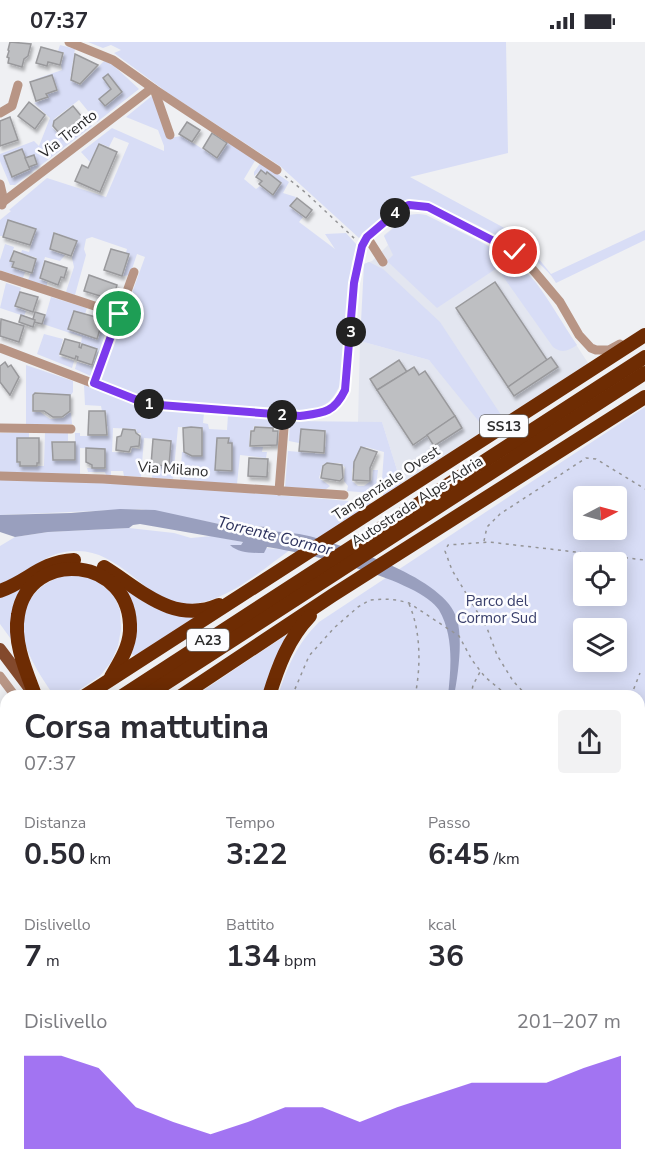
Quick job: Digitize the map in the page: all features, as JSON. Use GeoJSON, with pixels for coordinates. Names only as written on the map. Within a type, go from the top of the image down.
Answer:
{"type":"FeatureCollection","features":[{"type":"Feature","properties":{"kind":"highway","name":"Tangenziale Ovest"},"geometry":{"type":"LineString","coordinates":[[94,690],[645,335]]}},
{"type":"Feature","properties":{"kind":"highway","name":"Autostrada Alpe-Adria"},"geometry":{"type":"LineString","coordinates":[[131,690],[645,357]]}},
{"type":"Feature","properties":{"kind":"highway","name":"Autostrada Alpe-Adria"},"geometry":{"type":"LineString","coordinates":[[156,690],[645,373]]}},
{"type":"Feature","properties":{"kind":"highway"},"geometry":{"type":"LineString","coordinates":[[190,690],[333,595],[645,397]]}},
{"type":"Feature","properties":{"kind":"highway","name":"SS13"},"geometry":{"type":"LineString","coordinates":[[0,591],[9,588],[45,565],[57,561],[76,560],[88,561],[106,568],[151,599],[176,610],[212,608],[253,589]]}},
{"type":"Feature","properties":{"kind":"highway"},"geometry":{"type":"LineString","coordinates":[[33,690],[19,645],[18,614],[24,597],[34,584],[64,569],[97,572],[119,591],[126,604],[130,631],[128,642],[108,680]]}},
{"type":"Feature","properties":{"kind":"highway"},"geometry":{"type":"LineString","coordinates":[[271,690],[287,648],[300,627],[333,595]]}},
{"type":"Feature","properties":{"kind":"main road"},"geometry":{"type":"LineString","coordinates":[[0,649],[30,690]]}},
{"type":"Feature","properties":{"kind":"street"},"geometry":{"type":"LineString","coordinates":[[69,42],[113,60],[277,170]]}},
{"type":"Feature","properties":{"kind":"street"},"geometry":{"type":"LineString","coordinates":[[0,113],[12,106],[18,85]]}},
{"type":"Feature","properties":{"kind":"street"},"geometry":{"type":"LineString","coordinates":[[153,88],[170,135]]}},
{"type":"Feature","properties":{"kind":"street","name":"Via Trento"},"geometry":{"type":"LineString","coordinates":[[2,205],[153,88]]}},
{"type":"Feature","properties":{"kind":"street"},"geometry":{"type":"LineString","coordinates":[[0,184],[2,205]]}},
{"type":"Feature","properties":{"kind":"street"},"geometry":{"type":"LineString","coordinates":[[0,348],[147,404],[300,416],[330,410],[345,390],[354,283],[362,246],[367,237],[400,209],[409,205],[428,207],[523,258],[560,302],[579,335],[591,348],[609,350],[645,335]]}},
{"type":"Feature","properties":{"kind":"street"},"geometry":{"type":"LineString","coordinates":[[367,237],[383,262]]}},
{"type":"Feature","properties":{"kind":"street"},"geometry":{"type":"LineString","coordinates":[[94,383],[134,272]]}},
{"type":"Feature","properties":{"kind":"street"},"geometry":{"type":"LineString","coordinates":[[0,275],[119,314]]}},
{"type":"Feature","properties":{"kind":"street"},"geometry":{"type":"LineString","coordinates":[[279,491],[285,415]]}},
{"type":"Feature","properties":{"kind":"street"},"geometry":{"type":"LineString","coordinates":[[0,428],[71,429]]}},
{"type":"Feature","properties":{"kind":"street","name":"Via Milano"},"geometry":{"type":"LineString","coordinates":[[0,476],[102,479],[344,495]]}},
{"type":"Feature","properties":{"kind":"street"},"geometry":{"type":"LineString","coordinates":[[11,690],[0,674],[17,672]]}},
{"type":"Feature","properties":{"kind":"path"},"geometry":{"type":"LineString","coordinates":[[277,170],[306,193],[362,246]]}},
{"type":"Feature","properties":{"kind":"path"},"geometry":{"type":"LineString","coordinates":[[484,542],[487,527],[500,514],[586,458],[596,459],[645,489]]}},
{"type":"Feature","properties":{"kind":"path"},"geometry":{"type":"LineString","coordinates":[[521,690],[497,656],[487,628],[452,570],[445,551],[448,545],[484,542],[645,560]]}},
{"type":"Feature","properties":{"kind":"path"},"geometry":{"type":"LineString","coordinates":[[295,690],[309,656],[334,628],[358,607],[370,600],[398,600],[409,603],[459,636],[480,671],[501,690]]}},
{"type":"Feature","properties":{"kind":"path"},"geometry":{"type":"LineString","coordinates":[[409,603],[416,620],[418,671],[416,690]]}},
{"type":"Feature","properties":{"kind":"path"},"geometry":{"type":"LineString","coordinates":[[472,690],[480,671]]}},
{"type":"Feature","properties":{"kind":"path"},"geometry":{"type":"LineString","coordinates":[[633,690],[640,673]]}},
{"type":"Feature","properties":{"kind":"shaded area"},"geometry":{"type":"Polygon","coordinates":[[[409,215],[426,215],[502,255],[518,266],[535,281],[588,363],[586,369],[485,429],[402,486],[382,422],[358,422],[360,341],[429,360],[436,368],[431,332],[364,264],[372,261],[388,245],[384,235],[409,215]]]}},
{"type":"Feature","properties":{"kind":"green space"},"geometry":{"type":"Polygon","coordinates":[[[88,42],[506,42],[508,153],[410,177],[521,237],[551,274],[645,230],[645,240],[556,283],[547,271],[516,247],[477,225],[425,201],[409,200],[390,211],[359,238],[280,166],[168,93],[114,53],[121,50],[111,45],[103,48],[88,42]]]}},
{"type":"Feature","properties":{"kind":"green space"},"geometry":{"type":"Polygon","coordinates":[[[60,45],[75,49],[70,80],[80,85],[104,61],[112,64],[139,89],[97,122],[79,100],[54,119],[52,127],[61,137],[67,137],[88,121],[92,126],[15,185],[10,185],[0,161],[0,154],[34,141],[39,146],[50,118],[34,103],[58,91],[52,75],[30,81],[62,70],[64,53],[58,51],[60,45]]]}},
{"type":"Feature","properties":{"kind":"green space"},"geometry":{"type":"Polygon","coordinates":[[[153,95],[168,135],[182,136],[217,158],[228,141],[256,159],[244,179],[256,189],[260,186],[273,195],[282,183],[261,170],[254,176],[261,162],[289,182],[283,193],[296,197],[290,207],[303,217],[299,222],[335,249],[325,234],[346,233],[357,245],[352,262],[344,374],[332,399],[326,404],[312,409],[292,410],[149,399],[100,381],[145,257],[137,254],[130,275],[123,276],[130,255],[126,253],[127,249],[92,237],[86,239],[84,249],[86,255],[75,295],[66,292],[74,267],[72,258],[77,241],[54,232],[50,250],[65,255],[60,261],[45,257],[39,279],[47,282],[47,286],[28,280],[37,258],[21,253],[22,250],[29,252],[36,229],[8,220],[3,236],[0,236],[0,220],[47,178],[106,197],[129,143],[114,137],[109,147],[99,143],[90,162],[81,152],[112,128],[164,151],[158,130],[126,117],[153,95]]]}},
{"type":"Feature","properties":{"kind":"green space"},"geometry":{"type":"Polygon","coordinates":[[[409,215],[426,215],[470,236],[514,262],[536,283],[577,345],[565,351],[553,347],[497,268],[437,308],[387,261],[393,255],[384,236],[409,215]]]}},
{"type":"Feature","properties":{"kind":"green space"},"geometry":{"type":"Polygon","coordinates":[[[5,244],[14,247],[10,261],[13,263],[11,267],[25,272],[23,278],[0,270],[0,260],[5,244]]]}},
{"type":"Feature","properties":{"kind":"green space"},"geometry":{"type":"Polygon","coordinates":[[[369,262],[383,269],[440,322],[503,418],[485,429],[429,360],[360,341],[364,264],[369,262]]]}},
{"type":"Feature","properties":{"kind":"green space"},"geometry":{"type":"Polygon","coordinates":[[[6,283],[21,288],[15,307],[26,311],[24,316],[0,308],[6,283]]]}},
{"type":"Feature","properties":{"kind":"green space"},"geometry":{"type":"Polygon","coordinates":[[[51,297],[87,308],[85,314],[73,311],[68,330],[98,339],[106,314],[114,317],[93,377],[75,369],[77,362],[92,366],[98,349],[81,343],[82,337],[43,324],[51,297]]]}},
{"type":"Feature","properties":{"kind":"green space"},"geometry":{"type":"Polygon","coordinates":[[[44,334],[63,339],[59,356],[74,361],[72,368],[37,354],[44,334]]]}},
{"type":"Feature","properties":{"kind":"green space"},"geometry":{"type":"Polygon","coordinates":[[[26,365],[73,381],[71,395],[36,392],[32,395],[32,412],[40,412],[50,419],[63,418],[71,413],[72,424],[26,424],[26,365]]]}},
{"type":"Feature","properties":{"kind":"green space"},"geometry":{"type":"Polygon","coordinates":[[[84,385],[145,408],[204,413],[203,423],[208,424],[209,429],[227,430],[228,415],[279,420],[279,428],[254,426],[253,430],[250,430],[249,447],[263,447],[262,452],[267,452],[266,458],[240,455],[237,484],[180,480],[182,452],[187,452],[187,455],[202,456],[203,428],[178,427],[173,479],[152,478],[154,466],[169,466],[171,440],[144,438],[141,477],[124,476],[123,471],[111,471],[111,475],[106,475],[105,472],[88,472],[87,468],[106,469],[105,449],[80,448],[80,474],[0,472],[0,433],[29,433],[29,438],[17,438],[17,463],[20,466],[44,466],[45,433],[68,433],[68,441],[52,441],[52,460],[75,460],[75,433],[80,433],[80,436],[108,436],[106,411],[102,411],[101,406],[85,405],[84,385]],[[113,428],[112,452],[131,453],[132,448],[140,449],[141,433],[137,433],[136,429],[113,428]]]}},
{"type":"Feature","properties":{"kind":"green space","name":"Parco del Cormor Sud"},"geometry":{"type":"Polygon","coordinates":[[[645,407],[645,690],[280,690],[294,656],[319,622],[645,407]]]}},
{"type":"Feature","properties":{"kind":"green space"},"geometry":{"type":"Polygon","coordinates":[[[290,421],[382,422],[402,486],[383,499],[381,493],[384,452],[366,447],[360,450],[352,470],[352,481],[358,486],[364,486],[372,480],[373,470],[378,470],[376,486],[371,493],[347,491],[348,486],[344,481],[345,467],[340,463],[323,464],[319,478],[330,486],[325,490],[285,487],[288,451],[325,454],[326,431],[301,429],[299,443],[289,441],[290,421]]]}},
{"type":"Feature","properties":{"kind":"green space"},"geometry":{"type":"Polygon","coordinates":[[[0,479],[117,482],[373,503],[317,539],[268,531],[267,527],[219,524],[141,509],[0,515],[0,479]]]}},
{"type":"Feature","properties":{"kind":"green space"},"geometry":{"type":"Polygon","coordinates":[[[129,528],[174,533],[191,538],[212,536],[243,542],[241,545],[231,545],[290,550],[235,589],[204,602],[188,604],[172,602],[161,597],[112,561],[85,551],[54,555],[11,581],[0,585],[0,546],[15,537],[48,532],[129,528]]]}},
{"type":"Feature","properties":{"kind":"green space"},"geometry":{"type":"Polygon","coordinates":[[[69,575],[94,578],[114,595],[120,610],[121,629],[118,646],[111,662],[100,676],[79,690],[50,690],[36,668],[24,638],[24,615],[32,596],[58,578],[69,575]]]}},
{"type":"Feature","properties":{"kind":"green space"},"geometry":{"type":"Polygon","coordinates":[[[29,583],[16,646],[0,624],[0,597],[29,583]]]}},
{"type":"Feature","properties":{"kind":"green space"},"geometry":{"type":"Polygon","coordinates":[[[124,588],[196,616],[135,656],[130,653],[135,636],[136,619],[124,588]]]}},
{"type":"Feature","properties":{"kind":"green space"},"geometry":{"type":"Polygon","coordinates":[[[286,635],[265,690],[204,690],[286,635]]]}},
{"type":"Feature","properties":{"kind":"water","name":"Torrente Cormor"},"geometry":{"type":"Polygon","coordinates":[[[120,509],[155,510],[219,524],[267,527],[268,531],[309,536],[393,566],[435,590],[449,604],[457,619],[460,647],[455,690],[448,690],[449,641],[444,620],[439,610],[428,599],[410,588],[360,569],[307,555],[267,547],[264,553],[246,552],[230,545],[241,545],[243,542],[140,524],[129,528],[48,532],[15,537],[0,532],[0,515],[120,509]]]}},
{"type":"Feature","properties":{"kind":"building"},"geometry":{"type":"Polygon","coordinates":[[[10,42],[31,44],[22,67],[8,63],[10,42]]]}},
{"type":"Feature","properties":{"kind":"building"},"geometry":{"type":"Polygon","coordinates":[[[41,47],[63,53],[60,65],[48,62],[47,66],[36,63],[41,47]]]}},
{"type":"Feature","properties":{"kind":"building"},"geometry":{"type":"Polygon","coordinates":[[[75,54],[98,65],[80,84],[71,80],[75,54]]]}},
{"type":"Feature","properties":{"kind":"building"},"geometry":{"type":"Polygon","coordinates":[[[108,74],[122,92],[105,106],[99,99],[111,89],[103,78],[108,74]]]}},
{"type":"Feature","properties":{"kind":"building"},"geometry":{"type":"Polygon","coordinates":[[[52,75],[57,90],[46,94],[48,97],[36,101],[30,82],[52,75]]]}},
{"type":"Feature","properties":{"kind":"building"},"geometry":{"type":"Polygon","coordinates":[[[29,102],[45,115],[35,129],[18,116],[29,102]]]}},
{"type":"Feature","properties":{"kind":"building"},"geometry":{"type":"Polygon","coordinates":[[[73,106],[82,117],[82,122],[66,136],[61,135],[53,126],[54,121],[73,106]]]}},
{"type":"Feature","properties":{"kind":"building"},"geometry":{"type":"Polygon","coordinates":[[[10,117],[18,140],[0,146],[0,121],[10,117]]]}},
{"type":"Feature","properties":{"kind":"building"},"geometry":{"type":"Polygon","coordinates":[[[187,122],[200,130],[192,142],[179,134],[187,122]]]}},
{"type":"Feature","properties":{"kind":"building"},"geometry":{"type":"Polygon","coordinates":[[[212,133],[227,143],[217,158],[203,148],[212,133]]]}},
{"type":"Feature","properties":{"kind":"building"},"geometry":{"type":"Polygon","coordinates":[[[99,144],[117,152],[100,192],[75,181],[82,165],[88,168],[99,144]]]}},
{"type":"Feature","properties":{"kind":"building"},"geometry":{"type":"Polygon","coordinates":[[[22,149],[30,169],[12,177],[4,156],[22,149]]]}},
{"type":"Feature","properties":{"kind":"building"},"geometry":{"type":"Polygon","coordinates":[[[34,155],[37,164],[29,167],[25,158],[34,155]]]}},
{"type":"Feature","properties":{"kind":"building"},"geometry":{"type":"Polygon","coordinates":[[[261,170],[281,183],[273,195],[259,184],[262,181],[256,177],[261,170]]]}},
{"type":"Feature","properties":{"kind":"building"},"geometry":{"type":"Polygon","coordinates":[[[297,198],[312,210],[306,218],[290,206],[297,198]]]}},
{"type":"Feature","properties":{"kind":"building"},"geometry":{"type":"Polygon","coordinates":[[[8,220],[36,229],[30,245],[3,237],[8,220]]]}},
{"type":"Feature","properties":{"kind":"building"},"geometry":{"type":"Polygon","coordinates":[[[54,233],[77,241],[71,256],[50,249],[54,233]]]}},
{"type":"Feature","properties":{"kind":"building"},"geometry":{"type":"Polygon","coordinates":[[[111,249],[129,254],[122,276],[104,270],[111,249]]]}},
{"type":"Feature","properties":{"kind":"building"},"geometry":{"type":"Polygon","coordinates":[[[14,251],[36,259],[32,273],[12,267],[14,262],[10,261],[14,251]]]}},
{"type":"Feature","properties":{"kind":"building"},"geometry":{"type":"Polygon","coordinates":[[[45,261],[67,268],[64,278],[61,277],[58,285],[40,278],[45,261]]]}},
{"type":"Feature","properties":{"kind":"building"},"geometry":{"type":"Polygon","coordinates":[[[89,275],[117,285],[113,300],[84,291],[89,275]]]}},
{"type":"Feature","properties":{"kind":"building"},"geometry":{"type":"Polygon","coordinates":[[[495,282],[547,360],[508,387],[456,308],[495,282]]]}},
{"type":"Feature","properties":{"kind":"building"},"geometry":{"type":"Polygon","coordinates":[[[20,292],[38,297],[33,312],[15,306],[20,292]]]}},
{"type":"Feature","properties":{"kind":"building"},"geometry":{"type":"Polygon","coordinates":[[[74,311],[103,319],[97,339],[68,329],[74,311]]]}},
{"type":"Feature","properties":{"kind":"building"},"geometry":{"type":"Polygon","coordinates":[[[35,312],[45,315],[42,324],[34,322],[35,312]]]}},
{"type":"Feature","properties":{"kind":"building"},"geometry":{"type":"Polygon","coordinates":[[[21,315],[35,320],[33,327],[19,322],[21,315]]]}},
{"type":"Feature","properties":{"kind":"building"},"geometry":{"type":"Polygon","coordinates":[[[1,319],[24,326],[19,342],[0,336],[1,319]]]}},
{"type":"Feature","properties":{"kind":"building"},"geometry":{"type":"Polygon","coordinates":[[[65,339],[80,343],[81,348],[82,344],[97,349],[92,365],[77,360],[76,356],[75,359],[60,354],[65,339]]]}},
{"type":"Feature","properties":{"kind":"building"},"geometry":{"type":"Polygon","coordinates":[[[551,357],[558,367],[514,396],[508,387],[551,357]]]}},
{"type":"Feature","properties":{"kind":"building"},"geometry":{"type":"Polygon","coordinates":[[[399,360],[407,372],[377,390],[370,379],[399,360]]]}},
{"type":"Feature","properties":{"kind":"building"},"geometry":{"type":"Polygon","coordinates":[[[5,362],[8,367],[11,365],[19,377],[10,395],[0,382],[0,366],[5,362]]]}},
{"type":"Feature","properties":{"kind":"building"},"geometry":{"type":"Polygon","coordinates":[[[414,367],[419,375],[425,371],[455,416],[413,445],[377,390],[414,367]]]}},
{"type":"Feature","properties":{"kind":"building"},"geometry":{"type":"Polygon","coordinates":[[[35,393],[70,395],[70,411],[62,417],[53,417],[44,411],[33,411],[35,393]]]}},
{"type":"Feature","properties":{"kind":"building"},"geometry":{"type":"Polygon","coordinates":[[[89,411],[105,411],[107,435],[88,435],[89,411]]]}},
{"type":"Feature","properties":{"kind":"building"},"geometry":{"type":"Polygon","coordinates":[[[455,416],[462,428],[434,446],[427,435],[455,416]]]}},
{"type":"Feature","properties":{"kind":"building"},"geometry":{"type":"Polygon","coordinates":[[[255,427],[273,428],[273,431],[278,431],[277,445],[250,446],[251,431],[254,431],[255,427]]]}},
{"type":"Feature","properties":{"kind":"building"},"geometry":{"type":"Polygon","coordinates":[[[183,428],[202,428],[202,456],[192,456],[184,452],[183,428]]]}},
{"type":"Feature","properties":{"kind":"building"},"geometry":{"type":"Polygon","coordinates":[[[123,429],[135,430],[140,436],[139,446],[131,447],[129,452],[116,450],[117,437],[121,436],[123,429]]]}},
{"type":"Feature","properties":{"kind":"building"},"geometry":{"type":"Polygon","coordinates":[[[301,429],[325,431],[324,453],[299,451],[301,429]]]}},
{"type":"Feature","properties":{"kind":"building"},"geometry":{"type":"Polygon","coordinates":[[[17,438],[39,438],[37,466],[20,466],[20,462],[17,462],[17,438]]]}},
{"type":"Feature","properties":{"kind":"building"},"geometry":{"type":"Polygon","coordinates":[[[217,438],[229,438],[228,443],[232,443],[232,471],[215,470],[217,438]]]}},
{"type":"Feature","properties":{"kind":"building"},"geometry":{"type":"Polygon","coordinates":[[[153,439],[171,441],[169,466],[151,465],[153,439]]]}},
{"type":"Feature","properties":{"kind":"building"},"geometry":{"type":"Polygon","coordinates":[[[52,442],[75,442],[75,460],[53,460],[52,442]]]}},
{"type":"Feature","properties":{"kind":"building"},"geometry":{"type":"Polygon","coordinates":[[[361,447],[377,452],[370,468],[370,481],[353,480],[354,462],[361,447]]]}},
{"type":"Feature","properties":{"kind":"building"},"geometry":{"type":"Polygon","coordinates":[[[86,448],[105,449],[105,468],[92,468],[92,465],[86,462],[86,448]]]}},
{"type":"Feature","properties":{"kind":"building"},"geometry":{"type":"Polygon","coordinates":[[[249,458],[268,459],[267,477],[248,476],[249,458]]]}},
{"type":"Feature","properties":{"kind":"building"},"geometry":{"type":"Polygon","coordinates":[[[327,463],[342,465],[343,478],[340,481],[321,478],[323,466],[327,463]]]}},
{"type":"Feature","properties":{"kind":"route"},"geometry":{"type":"LineString","coordinates":[[119,314],[94,383],[147,404],[300,416],[320,413],[330,410],[345,390],[354,283],[362,246],[367,237],[400,209],[409,205],[428,207],[515,252]]}}]}
